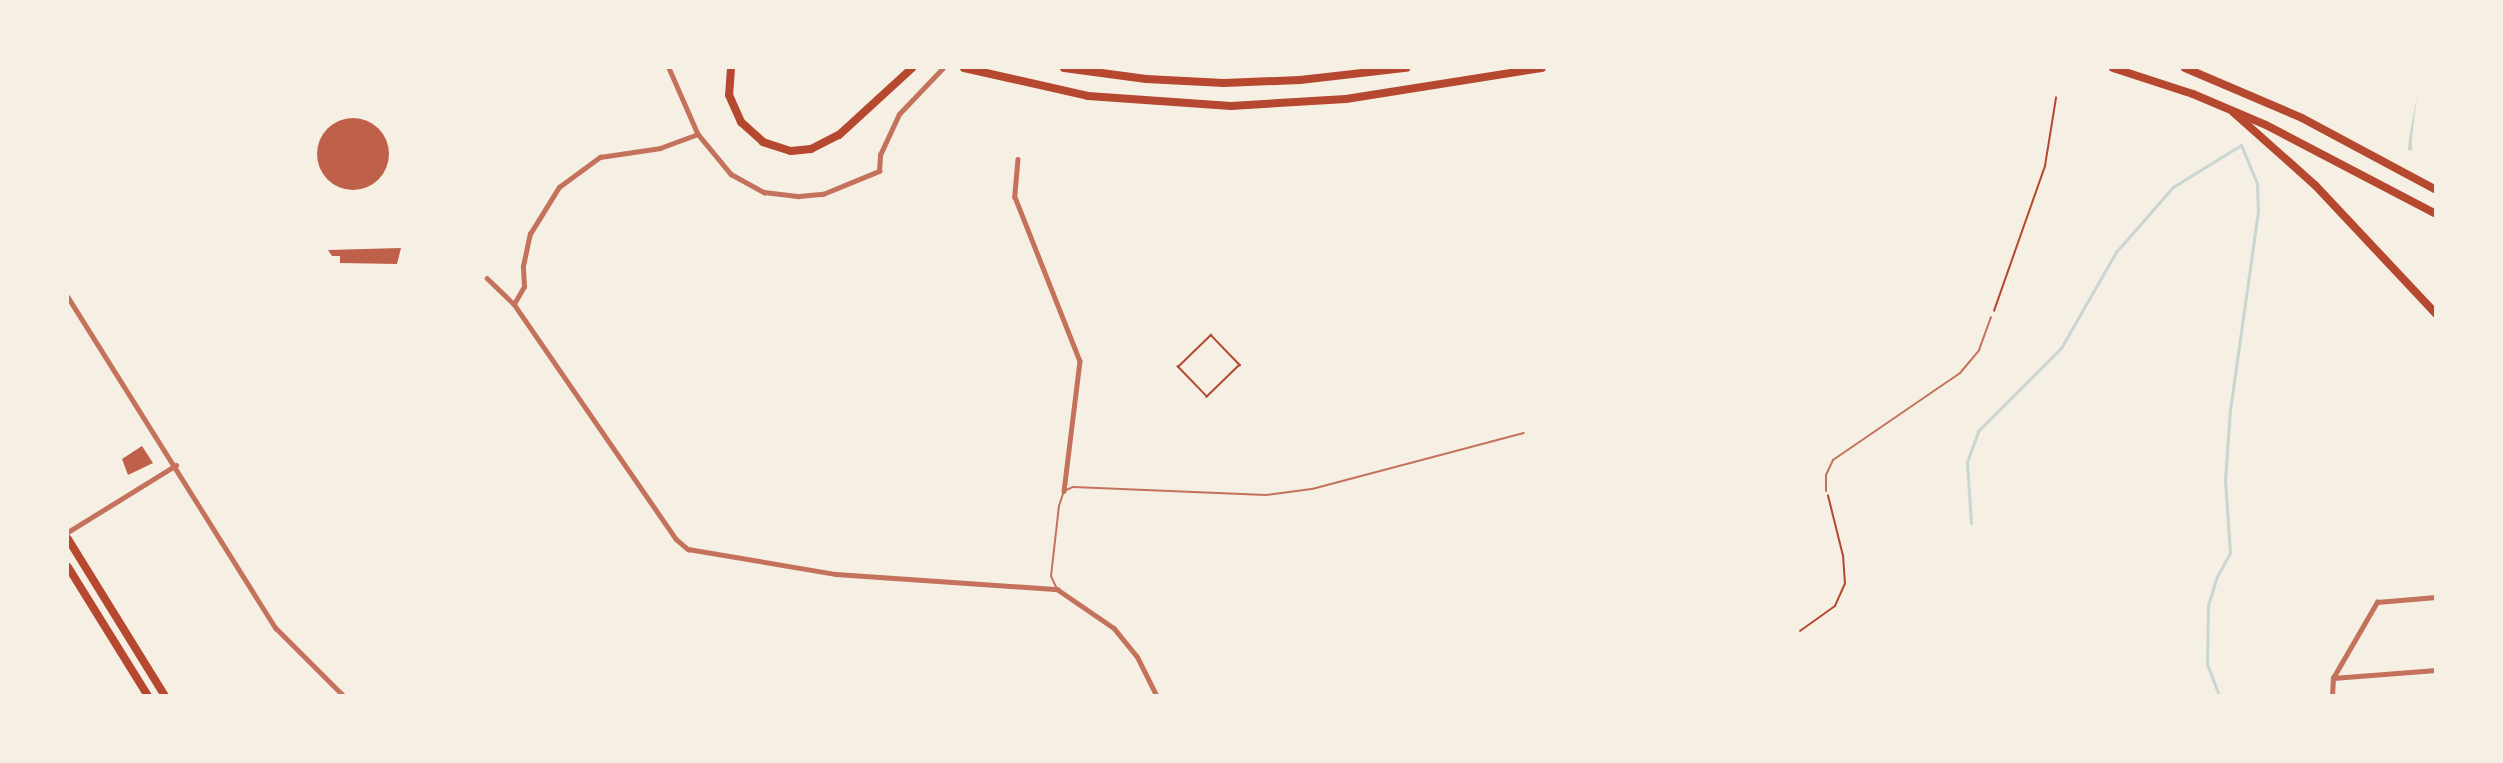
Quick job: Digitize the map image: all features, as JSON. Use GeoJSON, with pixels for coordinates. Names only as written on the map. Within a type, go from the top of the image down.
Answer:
{"type":"FeatureCollection","features":[{"type":"Feature","properties":{"kind":"highway"},"geometry":{"type":"LineString","coordinates":[[731,68],[729,95],[747,129],[773,147],[802,151],[839,135],[912,68]]}},
{"type":"Feature","properties":{"kind":"highway"},"geometry":{"type":"LineString","coordinates":[[964,68],[1006,79],[1129,101],[1260,106],[1389,93],[1542,68]]}},
{"type":"Feature","properties":{"kind":"highway"},"geometry":{"type":"LineString","coordinates":[[1064,68],[1168,81],[1234,83],[1300,80],[1406,68]]}},
{"type":"Feature","properties":{"kind":"highway"},"geometry":{"type":"LineString","coordinates":[[2113,68],[2228,108],[2311,146],[2436,214]]}},
{"type":"Feature","properties":{"kind":"highway"},"geometry":{"type":"LineString","coordinates":[[2185,68],[2294,115],[2436,190]]}},
{"type":"Feature","properties":{"kind":"highway"},"geometry":{"type":"LineString","coordinates":[[2228,108],[2315,185],[2436,314]]}},
{"type":"Feature","properties":{"kind":"main road"},"geometry":{"type":"LineString","coordinates":[[68,539],[165,696]]}},
{"type":"Feature","properties":{"kind":"main road"},"geometry":{"type":"LineString","coordinates":[[68,567],[148,696]]}},
{"type":"Feature","properties":{"kind":"street"},"geometry":{"type":"LineString","coordinates":[[669,68],[698,134],[731,174],[764,192],[799,196],[823,194],[879,171],[880,155],[894,123],[943,68]]}},
{"type":"Feature","properties":{"kind":"street"},"geometry":{"type":"LineString","coordinates":[[514,304],[524,287],[523,266],[530,234],[559,187],[600,157],[660,148],[698,134]]}},
{"type":"Feature","properties":{"kind":"street"},"geometry":{"type":"LineString","coordinates":[[1018,159],[1015,197],[1080,361],[1064,491]]}},
{"type":"Feature","properties":{"kind":"street"},"geometry":{"type":"LineString","coordinates":[[487,278],[514,304],[676,539],[688,549],[836,574],[1057,589],[1114,628],[1137,656],[1157,696]]}},
{"type":"Feature","properties":{"kind":"street"},"geometry":{"type":"LineString","coordinates":[[68,297],[176,465],[276,628],[293,649],[344,696]]}},
{"type":"Feature","properties":{"kind":"street"},"geometry":{"type":"LineString","coordinates":[[68,532],[176,465]]}},
{"type":"Feature","properties":{"kind":"street"},"geometry":{"type":"LineString","coordinates":[[2332,696],[2333,678],[2377,602],[2436,597]]}},
{"type":"Feature","properties":{"kind":"street"},"geometry":{"type":"LineString","coordinates":[[2333,678],[2436,670]]}},
{"type":"Feature","properties":{"kind":"lane"},"geometry":{"type":"LineString","coordinates":[[1826,491],[1826,475],[1833,460],[1960,373],[1979,350],[1991,317]]}},
{"type":"Feature","properties":{"kind":"lane"},"geometry":{"type":"LineString","coordinates":[[1057,589],[1051,566],[1064,491],[1111,486],[1266,495],[1312,489],[1524,433]]}},
{"type":"Feature","properties":{"kind":"path"},"geometry":{"type":"LineString","coordinates":[[1991,317],[2045,166],[2055,98]]}},
{"type":"Feature","properties":{"kind":"path"},"geometry":{"type":"LineString","coordinates":[[1211,335],[1240,365],[1207,396],[1178,367],[1211,335]]}},
{"type":"Feature","properties":{"kind":"path"},"geometry":{"type":"LineString","coordinates":[[1800,631],[1835,606],[1845,584],[1838,531],[1826,491]]}},
{"type":"Feature","properties":{"kind":"shaded area"},"geometry":{"type":"Polygon","coordinates":[[[2417,96],[2412,151],[2408,150],[2409,137],[2417,96]]]}},
{"type":"Feature","properties":{"kind":"building"},"geometry":{"type":"Polygon","coordinates":[[[353,118],[373,124],[383,134],[389,154],[383,174],[373,184],[353,190],[333,184],[323,174],[317,154],[323,134],[333,124],[353,118]]]}},
{"type":"Feature","properties":{"kind":"building"},"geometry":{"type":"Polygon","coordinates":[[[401,248],[397,264],[340,263],[340,256],[332,256],[328,250],[401,248]]]}},
{"type":"Feature","properties":{"kind":"building"},"geometry":{"type":"Polygon","coordinates":[[[142,446],[153,463],[128,475],[122,459],[142,446]]]}},
{"type":"Feature","properties":{"kind":"waterway"},"geometry":{"type":"LineString","coordinates":[[1971,523],[1967,462],[1978,431],[2061,348],[2116,252],[2173,187],[2241,145],[2257,183],[2258,211],[2230,409],[2225,480],[2230,553],[2217,576],[2208,606],[2207,664],[2219,696]]}}]}
